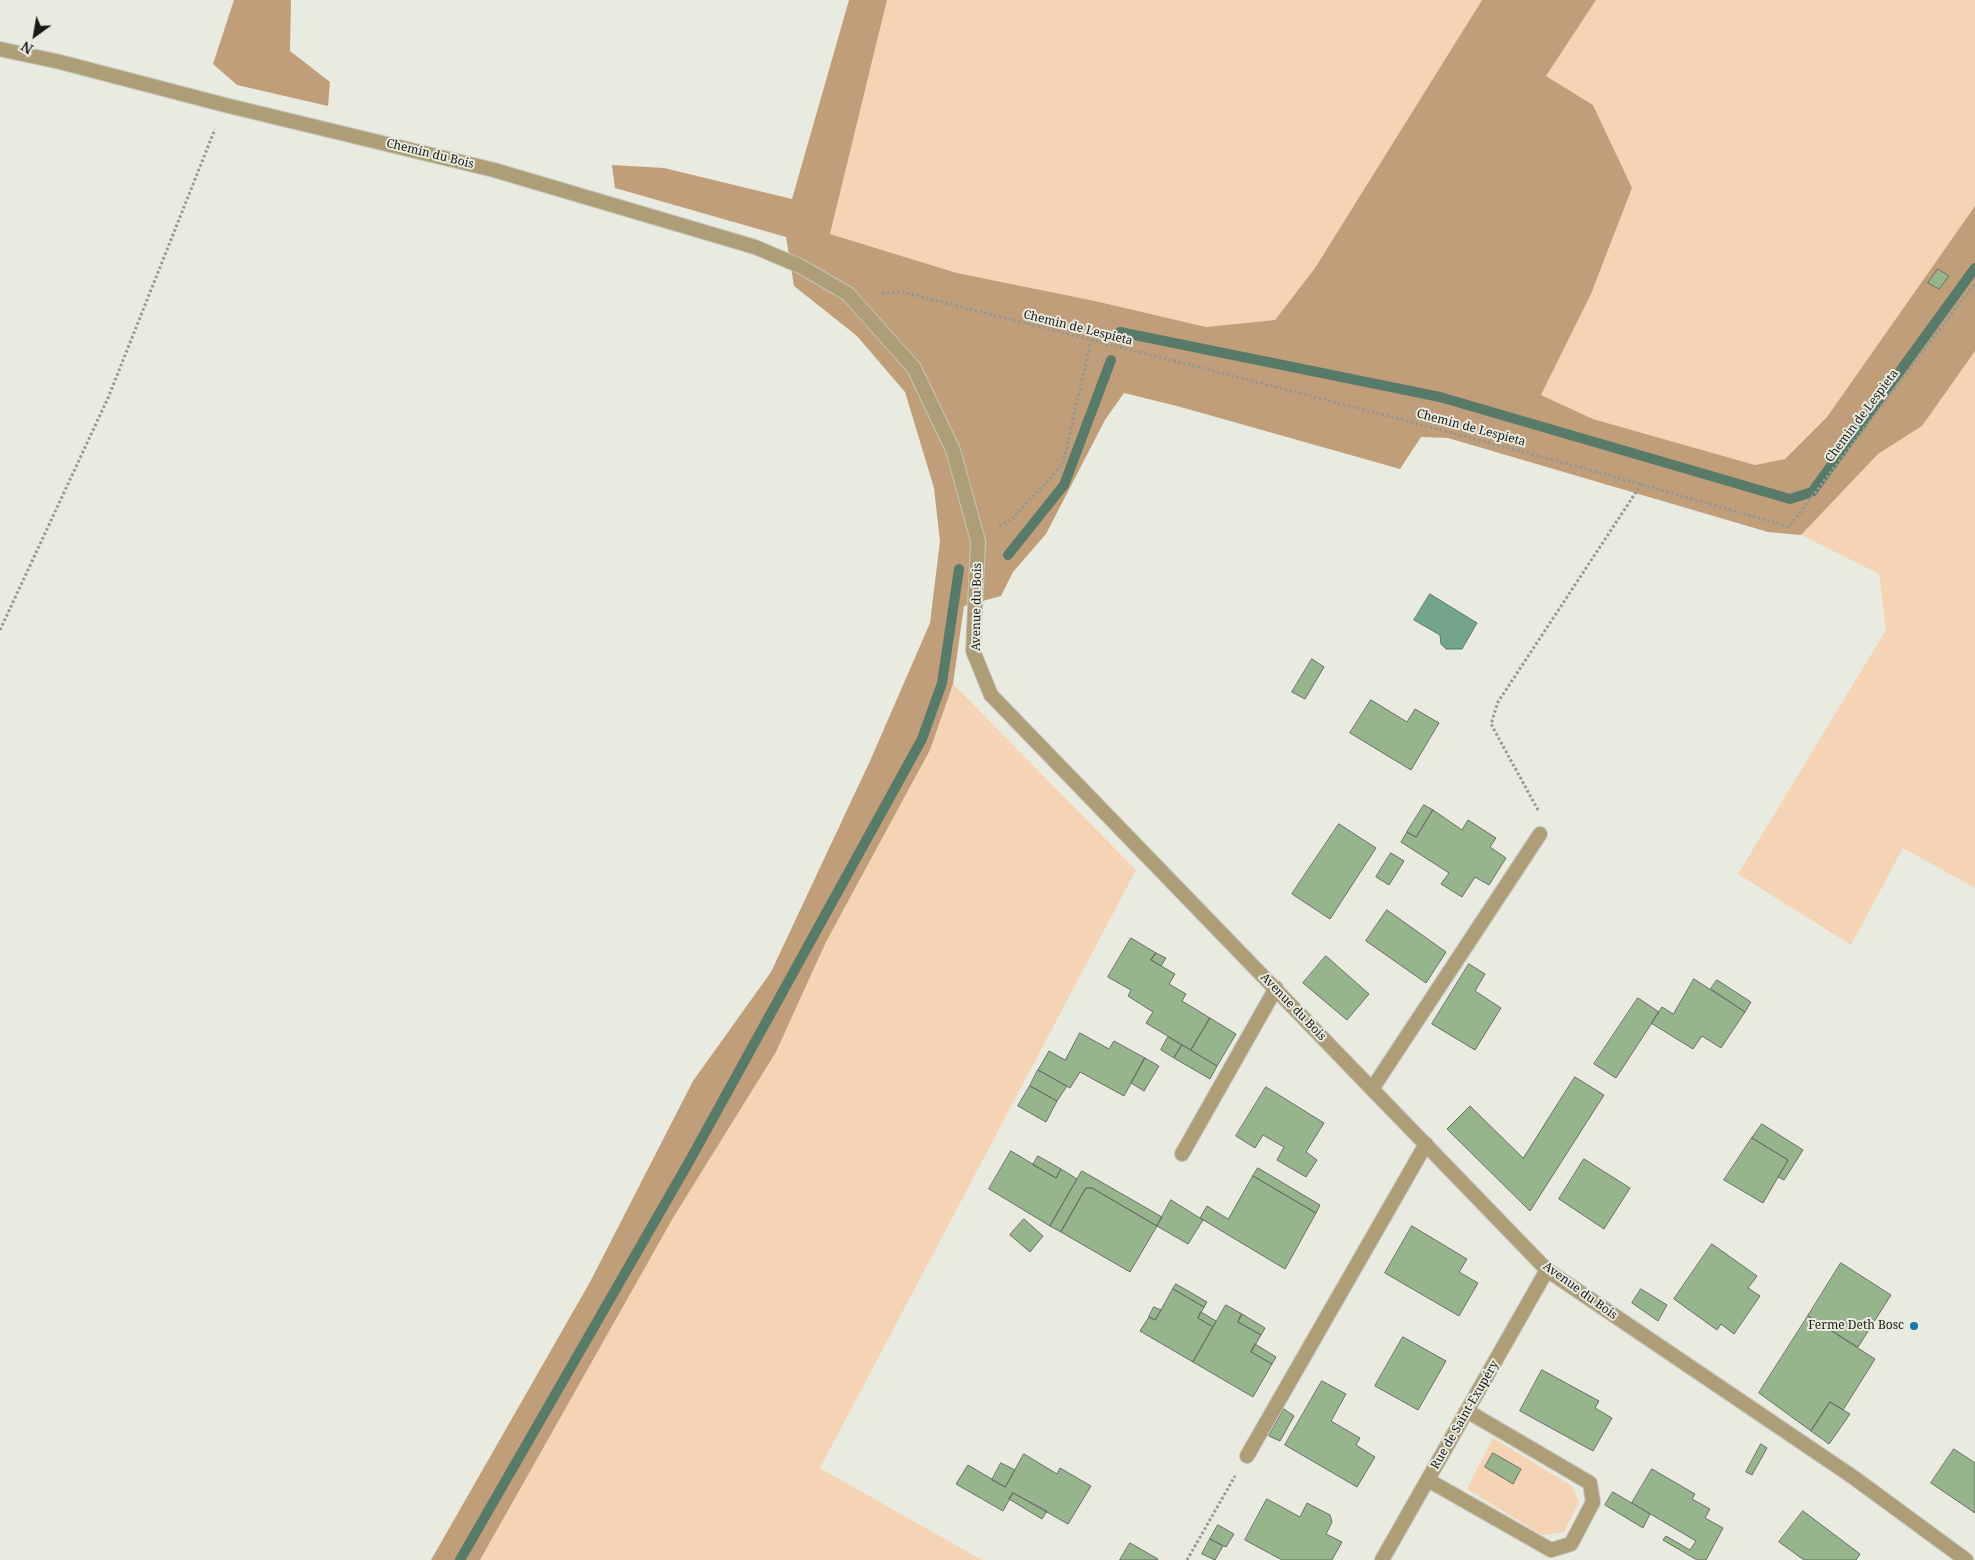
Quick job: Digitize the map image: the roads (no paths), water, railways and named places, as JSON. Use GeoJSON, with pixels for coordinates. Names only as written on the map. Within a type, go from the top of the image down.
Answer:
{"type":"FeatureCollection","features":[{"type":"Feature","properties":{"kind":"street","name":"Chemin du Bois"},"geometry":{"type":"LineString","coordinates":[[0,49],[60,62],[225,105],[494,170],[755,247],[800,266],[848,294]]}},
{"type":"Feature","properties":{"kind":"street","name":"Avenue du Bois"},"geometry":{"type":"LineString","coordinates":[[848,294],[914,368],[953,450],[978,541],[973,651],[992,695],[1547,1270],[1853,1477],[1966,1560]]}},
{"type":"Feature","properties":{"kind":"street"},"geometry":{"type":"LineString","coordinates":[[1372,1088],[1540,834]]}},
{"type":"Feature","properties":{"kind":"street"},"geometry":{"type":"LineString","coordinates":[[1182,1154],[1276,988]]}},
{"type":"Feature","properties":{"kind":"street"},"geometry":{"type":"LineString","coordinates":[[1246,1456],[1426,1144]]}},
{"type":"Feature","properties":{"kind":"street","name":"Rue de Saint-Exupéry"},"geometry":{"type":"LineString","coordinates":[[1382,1560],[1547,1270]]}},
{"type":"Feature","properties":{"kind":"street"},"geometry":{"type":"LineString","coordinates":[[1428,1480],[1550,1550],[1571,1544],[1593,1502],[1590,1483],[1467,1411]]}},
{"type":"Feature","properties":{"kind":"waterway"},"geometry":{"type":"LineString","coordinates":[[1120,332],[1440,397],[1790,499],[1812,492],[1975,268]]}},
{"type":"Feature","properties":{"kind":"waterway"},"geometry":{"type":"LineString","coordinates":[[1008,555],[1064,485],[1111,360]]}},
{"type":"Feature","properties":{"kind":"waterway"},"geometry":{"type":"LineString","coordinates":[[460,1560],[690,1160],[922,739],[942,683],[959,569]]}},
{"type":"Feature","properties":{"kind":"place","name":"Ferme Deth Bosc"},"geometry":{"type":"Point","coordinates":[1914,1326]}}]}
